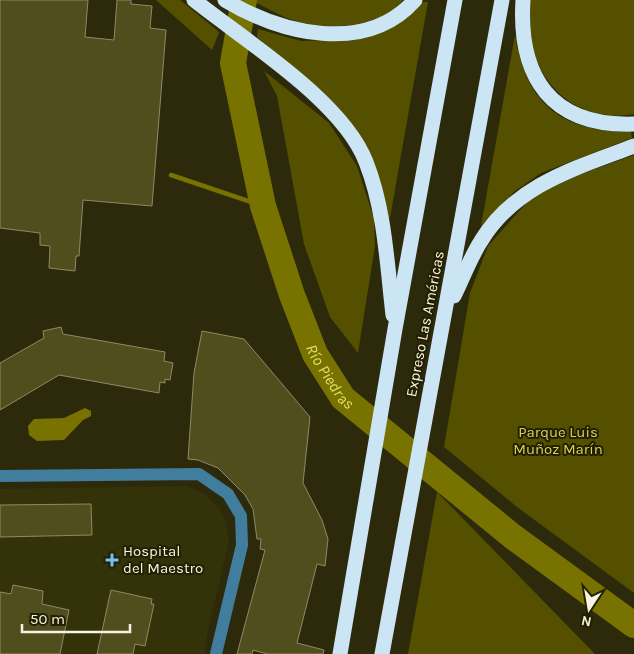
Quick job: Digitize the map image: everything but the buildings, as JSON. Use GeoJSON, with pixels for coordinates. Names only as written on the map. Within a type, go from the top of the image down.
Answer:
{"type":"FeatureCollection","features":[{"type":"Feature","properties":{"kind":"highway"},"geometry":{"type":"LineString","coordinates":[[225,0],[245,12],[294,29],[331,35],[359,33],[382,26],[402,14],[415,0]]}},
{"type":"Feature","properties":{"kind":"highway","name":"Expreso Las Américas"},"geometry":{"type":"LineString","coordinates":[[340,654],[395,328],[455,0]]}},
{"type":"Feature","properties":{"kind":"highway","name":"Expreso Las Américas"},"geometry":{"type":"LineString","coordinates":[[382,654],[502,0]]}},
{"type":"Feature","properties":{"kind":"highway"},"geometry":{"type":"LineString","coordinates":[[523,0],[527,56],[535,76],[549,98],[570,112],[593,122],[613,125],[634,124]]}},
{"type":"Feature","properties":{"kind":"highway"},"geometry":{"type":"LineString","coordinates":[[196,2],[278,65],[336,115],[366,160],[377,195],[395,328]]}},
{"type":"Feature","properties":{"kind":"highway"},"geometry":{"type":"LineString","coordinates":[[445,314],[481,242],[497,219],[517,199],[566,171],[634,146]]}},
{"type":"Feature","properties":{"kind":"highway"},"geometry":{"type":"LineString","coordinates":[[387,625],[393,654]]}},
{"type":"Feature","properties":{"kind":"highway"},"geometry":{"type":"LineString","coordinates":[[334,654],[342,636]]}},
{"type":"Feature","properties":{"kind":"street"},"geometry":{"type":"LineString","coordinates":[[0,476],[199,474],[228,494],[241,516],[242,545],[216,654]]}},
{"type":"Feature","properties":{"kind":"shaded area"},"geometry":{"type":"Polygon","coordinates":[[[85,408],[91,411],[91,416],[83,420],[64,440],[37,441],[29,435],[28,426],[34,419],[64,418],[85,408]]]}},
{"type":"Feature","properties":{"kind":"shaded area","name":"Hospital del Maestro"},"geometry":{"type":"Polygon","coordinates":[[[185,486],[203,493],[220,509],[226,522],[229,541],[206,639],[205,654],[0,654],[0,489],[185,486]]]}},
{"type":"Feature","properties":{"kind":"green space"},"geometry":{"type":"Polygon","coordinates":[[[156,0],[180,0],[217,30],[219,33],[212,50],[156,0]]]}},
{"type":"Feature","properties":{"kind":"green space"},"geometry":{"type":"Polygon","coordinates":[[[251,0],[403,0],[393,10],[367,22],[352,25],[321,26],[293,20],[251,0]]]}},
{"type":"Feature","properties":{"kind":"green space"},"geometry":{"type":"Polygon","coordinates":[[[530,0],[634,0],[634,114],[609,115],[587,110],[568,100],[552,86],[540,68],[532,47],[529,24],[530,0]]]}},
{"type":"Feature","properties":{"kind":"green space"},"geometry":{"type":"Polygon","coordinates":[[[423,2],[428,2],[390,218],[387,219],[367,151],[353,126],[315,85],[257,37],[258,29],[301,41],[353,39],[385,31],[407,17],[423,2]]]}},
{"type":"Feature","properties":{"kind":"green space"},"geometry":{"type":"Polygon","coordinates":[[[515,35],[520,59],[528,79],[538,96],[551,109],[566,120],[585,127],[606,131],[631,132],[632,138],[541,173],[515,191],[481,226],[515,35]]]}},
{"type":"Feature","properties":{"kind":"green space"},"geometry":{"type":"Polygon","coordinates":[[[264,71],[329,123],[357,166],[374,219],[375,246],[358,353],[330,317],[304,244],[277,96],[264,71]]]}},
{"type":"Feature","properties":{"kind":"green space","name":"Parque Luis Muñoz Marín"},"geometry":{"type":"Polygon","coordinates":[[[634,155],[634,593],[517,507],[444,447],[470,293],[488,246],[528,201],[554,184],[634,155]]]}},
{"type":"Feature","properties":{"kind":"green space"},"geometry":{"type":"Polygon","coordinates":[[[437,492],[595,654],[408,654],[437,492]]]}},
{"type":"Feature","properties":{"kind":"waterway","name":"Río Piedras"},"geometry":{"type":"LineString","coordinates":[[244,0],[233,63],[263,206],[292,295],[315,354],[343,398],[512,536],[634,625]]}},
{"type":"Feature","properties":{"kind":"waterway"},"geometry":{"type":"LineString","coordinates":[[171,175],[263,206]]}},
{"type":"Feature","properties":{"kind":"place","name":"Hospital del Maestro"},"geometry":{"type":"Point","coordinates":[112,560]}}]}
